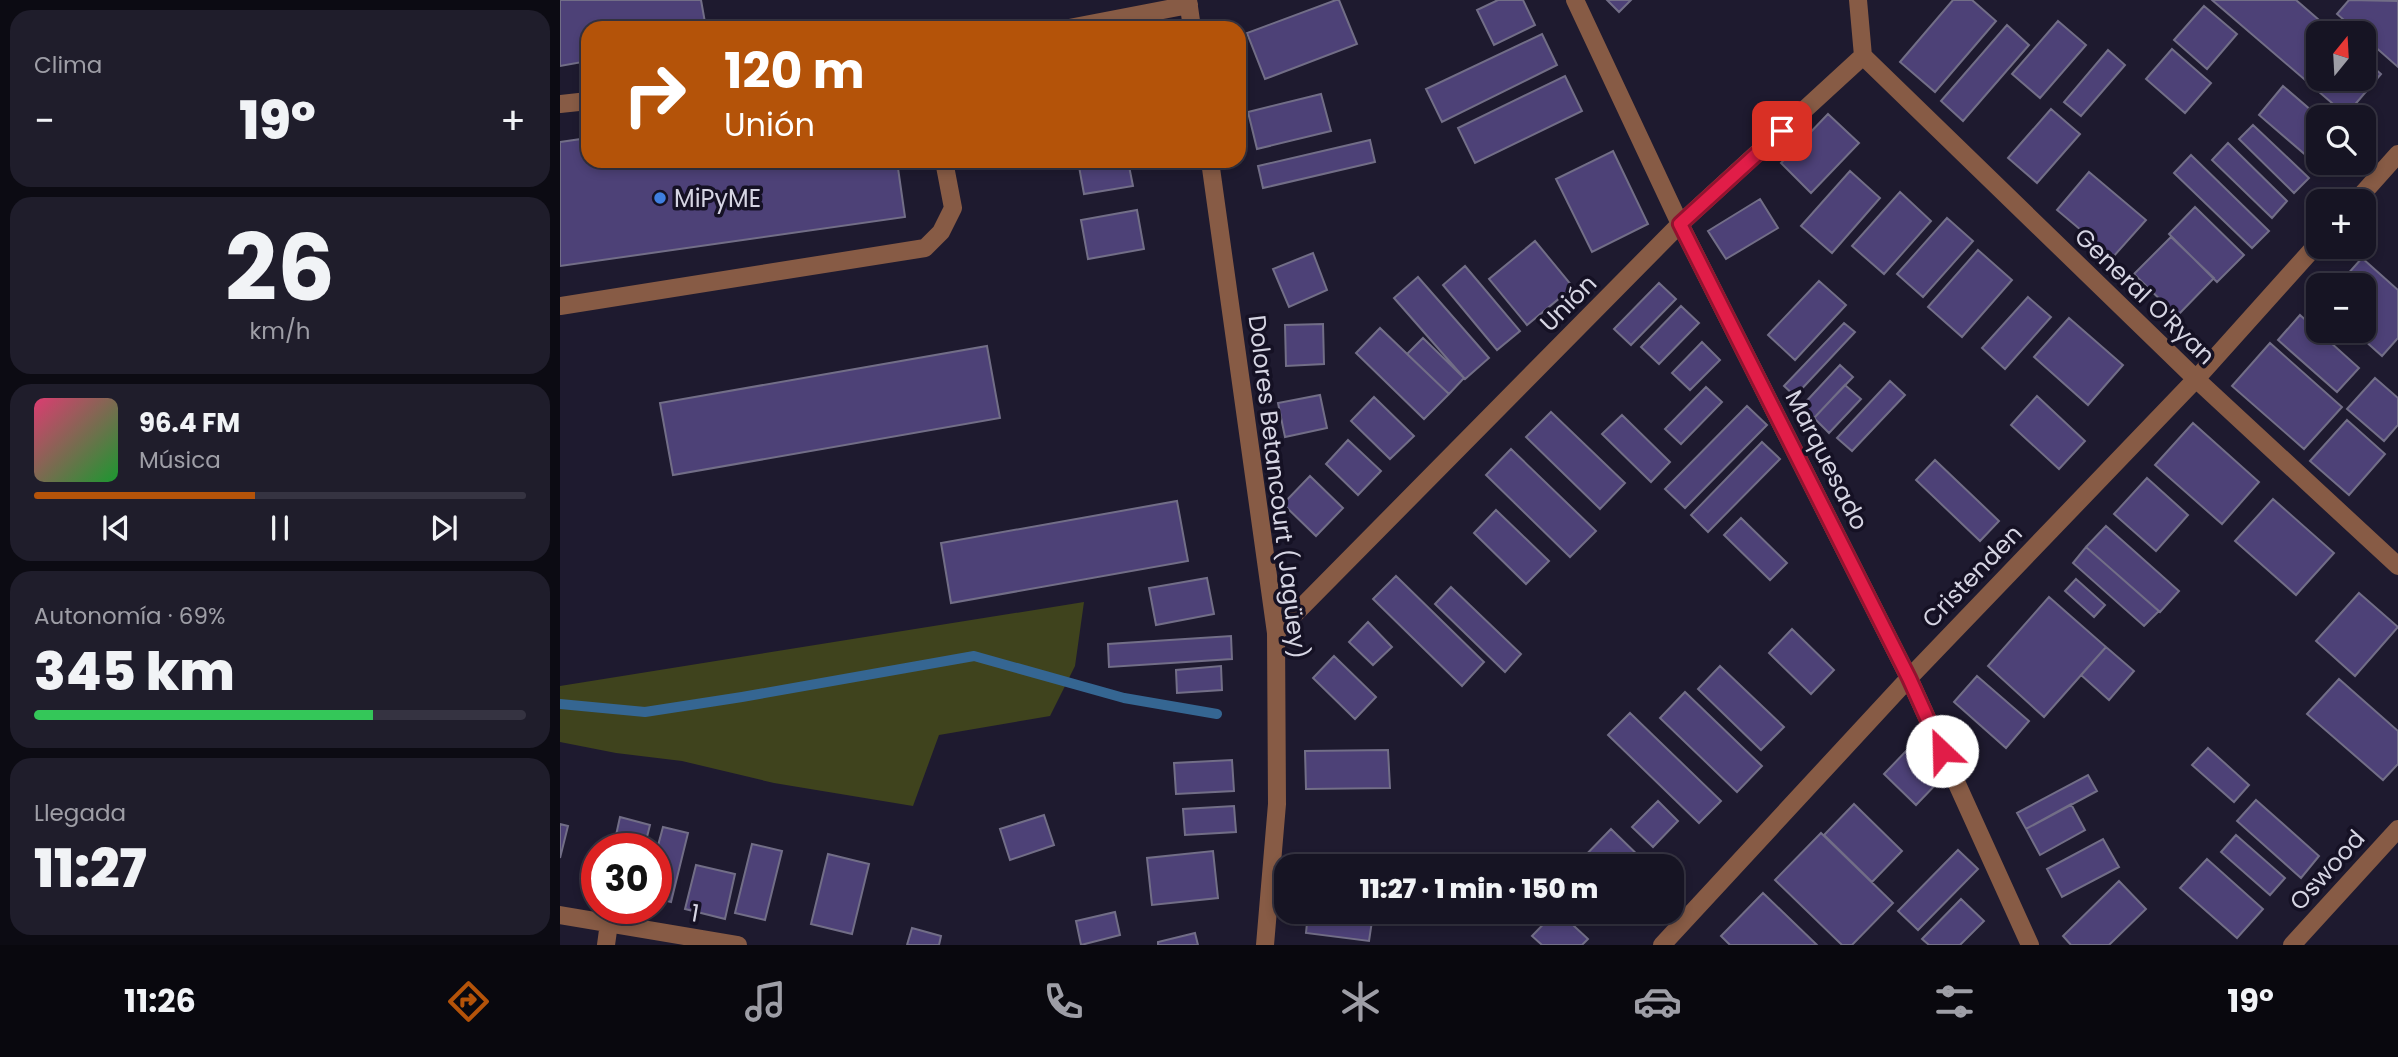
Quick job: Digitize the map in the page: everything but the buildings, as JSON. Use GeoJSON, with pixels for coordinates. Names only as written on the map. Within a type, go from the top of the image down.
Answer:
{"type":"FeatureCollection","features":[{"type":"Feature","properties":{"kind":"street","name":"Marquesado"},"geometry":{"type":"LineString","coordinates":[[1575,0],[1680,224],[1909,678],[2030,945]]}},
{"type":"Feature","properties":{"kind":"street"},"geometry":{"type":"LineString","coordinates":[[1858,0],[1863,56]]}},
{"type":"Feature","properties":{"kind":"street"},"geometry":{"type":"LineString","coordinates":[[1102,21],[1188,3],[1191,21]]}},
{"type":"Feature","properties":{"kind":"street","name":"Unión"},"geometry":{"type":"LineString","coordinates":[[1276,633],[1680,224],[1863,56]]}},
{"type":"Feature","properties":{"kind":"street","name":"General O'Ryan"},"geometry":{"type":"LineString","coordinates":[[1863,56],[2196,379],[2398,566]]}},
{"type":"Feature","properties":{"kind":"street"},"geometry":{"type":"LineString","coordinates":[[560,104],[581,101]]}},
{"type":"Feature","properties":{"kind":"street"},"geometry":{"type":"LineString","coordinates":[[2367,189],[2398,154]]}},
{"type":"Feature","properties":{"kind":"street"},"geometry":{"type":"LineString","coordinates":[[560,306],[925,248],[941,232],[954,208],[945,168]]}},
{"type":"Feature","properties":{"kind":"street","name":"Dolores Betancourt (Jagüey)"},"geometry":{"type":"LineString","coordinates":[[1211,168],[1276,633],[1277,804],[1265,945]]}},
{"type":"Feature","properties":{"kind":"street","name":"Cristenden"},"geometry":{"type":"LineString","coordinates":[[1662,945],[1909,678],[2196,379],[2306,256]]}},
{"type":"Feature","properties":{"kind":"street","name":"Oswood"},"geometry":{"type":"LineString","coordinates":[[2292,945],[2398,829]]}},
{"type":"Feature","properties":{"kind":"street","name":"1"},"geometry":{"type":"LineString","coordinates":[[560,915],[581,918]]}},
{"type":"Feature","properties":{"kind":"street"},"geometry":{"type":"LineString","coordinates":[[606,945],[609,924]]}},
{"type":"Feature","properties":{"kind":"street","name":"1"},"geometry":{"type":"LineString","coordinates":[[615,924],[738,945]]}},
{"type":"Feature","properties":{"kind":"green space"},"geometry":{"type":"Polygon","coordinates":[[[1084,602],[1075,666],[1050,716],[939,735],[913,806],[774,783],[682,761],[616,753],[560,742],[560,686],[1084,602]]]}},
{"type":"Feature","properties":{"kind":"waterway"},"geometry":{"type":"LineString","coordinates":[[560,704],[645,712],[974,656],[1124,698],[1217,714]]}},
{"type":"Feature","properties":{"kind":"place","name":"MiPyME"},"geometry":{"type":"Point","coordinates":[660,198]}},
{"type":"Feature","properties":{"kind":"route"},"geometry":{"type":"LineString","coordinates":[[1782,131],[1680,224],[1909,678],[1942,751]]}}]}
